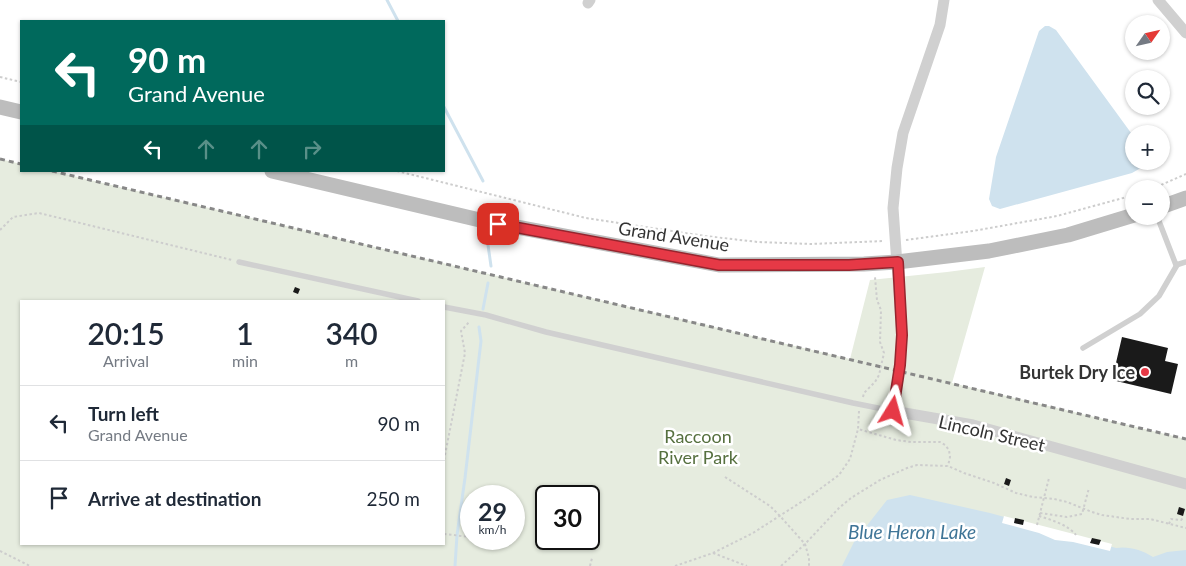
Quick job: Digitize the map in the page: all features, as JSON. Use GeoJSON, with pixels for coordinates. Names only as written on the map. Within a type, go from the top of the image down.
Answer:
{"type":"FeatureCollection","features":[{"type":"Feature","properties":{"kind":"main road"},"geometry":{"type":"LineString","coordinates":[[0,107],[20,112]]}},
{"type":"Feature","properties":{"kind":"main road","name":"Grand Avenue"},"geometry":{"type":"LineString","coordinates":[[276,172],[484,222],[719,265],[856,265],[898,262],[988,251],[1068,235],[1125,219]]}},
{"type":"Feature","properties":{"kind":"main road"},"geometry":{"type":"LineString","coordinates":[[1170,204],[1186,198]]}},
{"type":"Feature","properties":{"kind":"street"},"geometry":{"type":"LineString","coordinates":[[893,411],[900,365],[902,335],[893,208],[897,168],[904,133],[940,25],[944,0]]}},
{"type":"Feature","properties":{"kind":"street"},"geometry":{"type":"LineString","coordinates":[[1158,0],[1186,33]]}},
{"type":"Feature","properties":{"kind":"street","name":"Lincoln Street"},"geometry":{"type":"LineString","coordinates":[[893,411],[973,426],[1186,484]]}},
{"type":"Feature","properties":{"kind":"street","name":"Lincoln Street"},"geometry":{"type":"LineString","coordinates":[[1148,473],[1186,478]]}},
{"type":"Feature","properties":{"kind":"lane"},"geometry":{"type":"LineString","coordinates":[[1160,225],[1177,265]]}},
{"type":"Feature","properties":{"kind":"lane"},"geometry":{"type":"LineString","coordinates":[[239,262],[413,300]]}},
{"type":"Feature","properties":{"kind":"lane"},"geometry":{"type":"LineString","coordinates":[[1083,348],[1140,314],[1159,296],[1177,265],[1186,262]]}},
{"type":"Feature","properties":{"kind":"lane"},"geometry":{"type":"LineString","coordinates":[[445,307],[893,411]]}},
{"type":"Feature","properties":{"kind":"path"},"geometry":{"type":"LineString","coordinates":[[0,77],[20,82]]}},
{"type":"Feature","properties":{"kind":"path"},"geometry":{"type":"LineString","coordinates":[[400,172],[586,218],[705,236],[758,242],[811,244],[883,241]]}},
{"type":"Feature","properties":{"kind":"path"},"geometry":{"type":"LineString","coordinates":[[1170,181],[1186,174]]}},
{"type":"Feature","properties":{"kind":"path"},"geometry":{"type":"LineString","coordinates":[[908,240],[973,231],[1056,216],[1125,197]]}},
{"type":"Feature","properties":{"kind":"path"},"geometry":{"type":"LineString","coordinates":[[0,230],[13,217],[39,213],[239,262]]}},
{"type":"Feature","properties":{"kind":"path"},"geometry":{"type":"LineString","coordinates":[[872,242],[872,248]]}},
{"type":"Feature","properties":{"kind":"path"},"geometry":{"type":"LineString","coordinates":[[445,455],[465,353],[460,331],[478,314]]}},
{"type":"Feature","properties":{"kind":"path"},"geometry":{"type":"LineString","coordinates":[[675,566],[713,553],[753,532],[809,497],[839,475],[850,459],[858,429]]}},
{"type":"Feature","properties":{"kind":"path"},"geometry":{"type":"LineString","coordinates":[[781,566],[851,498],[880,480],[917,465],[948,466],[1016,493],[1067,502],[1102,515],[1115,518],[1150,519],[1186,528]]}},
{"type":"Feature","properties":{"kind":"path"},"geometry":{"type":"LineString","coordinates":[[726,477],[762,501],[780,516],[804,544],[809,558],[809,566]]}},
{"type":"Feature","properties":{"kind":"path"},"geometry":{"type":"LineString","coordinates":[[1037,525],[1049,478]]}},
{"type":"Feature","properties":{"kind":"path"},"geometry":{"type":"LineString","coordinates":[[1040,515],[1072,516],[1082,514],[1089,488]]}},
{"type":"Feature","properties":{"kind":"path"},"geometry":{"type":"LineString","coordinates":[[1040,515],[1070,529],[1076,535]]}},
{"type":"Feature","properties":{"kind":"path"},"geometry":{"type":"LineString","coordinates":[[1169,524],[1170,520],[1181,520],[1184,517]]}},
{"type":"Feature","properties":{"kind":"path"},"geometry":{"type":"LineString","coordinates":[[445,534],[460,536]]}},
{"type":"Feature","properties":{"kind":"path"},"geometry":{"type":"LineString","coordinates":[[0,551],[30,566]]}},
{"type":"Feature","properties":{"kind":"path"},"geometry":{"type":"LineString","coordinates":[[713,553],[747,566]]}},
{"type":"Feature","properties":{"kind":"path"},"geometry":{"type":"LineString","coordinates":[[590,566],[592,558]]}},
{"type":"Feature","properties":{"kind":"green space","name":"Raccoon River Park"},"geometry":{"type":"Polygon","coordinates":[[[0,159],[20,164],[20,172],[56,172],[850,359],[870,280],[985,267],[952,383],[1186,439],[1186,566],[0,566],[0,159]]]}},
{"type":"Feature","properties":{"kind":"water"},"geometry":{"type":"Polygon","coordinates":[[[1045,26],[1056,30],[1125,125],[1125,170],[1137,170],[1000,209],[992,206],[989,199],[996,157],[1039,31],[1045,26]]]}},
{"type":"Feature","properties":{"kind":"water","name":"Blue Heron Lake"},"geometry":{"type":"Polygon","coordinates":[[[910,495],[990,513],[1116,548],[1135,549],[1153,557],[1167,552],[1186,550],[1186,566],[842,566],[854,542],[887,500],[910,495]]]}},
{"type":"Feature","properties":{"kind":"pier"},"geometry":{"type":"Polygon","coordinates":[[[1004,516],[1112,544],[1110,551],[1073,542],[1055,540],[1039,533],[1002,523],[1004,516]]]}},
{"type":"Feature","properties":{"kind":"building"},"geometry":{"type":"Polygon","coordinates":[[[295,287],[300,289],[298,294],[293,292],[295,287]]]}},
{"type":"Feature","properties":{"kind":"building","name":"Burtek Dry Ice"},"geometry":{"type":"Polygon","coordinates":[[[1122,337],[1168,348],[1165,361],[1178,364],[1171,394],[1112,380],[1122,337]]]}},
{"type":"Feature","properties":{"kind":"building"},"geometry":{"type":"Polygon","coordinates":[[[1006,478],[1011,480],[1009,486],[1004,484],[1006,478]]]}},
{"type":"Feature","properties":{"kind":"building"},"geometry":{"type":"Polygon","coordinates":[[[1179,507],[1185,509],[1183,516],[1177,514],[1179,507]]]}},
{"type":"Feature","properties":{"kind":"building"},"geometry":{"type":"Polygon","coordinates":[[[1015,518],[1024,520],[1023,525],[1014,523],[1015,518]]]}},
{"type":"Feature","properties":{"kind":"building"},"geometry":{"type":"Polygon","coordinates":[[[1092,538],[1101,540],[1099,545],[1090,543],[1092,538]]]}},
{"type":"Feature","properties":{"kind":"waterway"},"geometry":{"type":"LineString","coordinates":[[387,0],[397,20]]}},
{"type":"Feature","properties":{"kind":"waterway"},"geometry":{"type":"LineString","coordinates":[[445,109],[483,181]]}},
{"type":"Feature","properties":{"kind":"waterway"},"geometry":{"type":"LineString","coordinates":[[487,238],[491,266]]}},
{"type":"Feature","properties":{"kind":"waterway"},"geometry":{"type":"LineString","coordinates":[[483,309],[488,283]]}},
{"type":"Feature","properties":{"kind":"waterway"},"geometry":{"type":"LineString","coordinates":[[455,566],[457,535],[481,341],[479,327]]}},
{"type":"Feature","properties":{"kind":"railway"},"geometry":{"type":"LineString","coordinates":[[0,159],[20,164]]}},
{"type":"Feature","properties":{"kind":"railway"},"geometry":{"type":"LineString","coordinates":[[56,172],[1186,439]]}},
{"type":"Feature","properties":{"kind":"place","name":"Burtek Dry Ice"},"geometry":{"type":"Point","coordinates":[1145,372]}},
{"type":"Feature","properties":{"kind":"route"},"geometry":{"type":"LineString","coordinates":[[498,224],[719,265],[849,265],[898,262],[902,335],[900,365],[893,411]]}}]}
